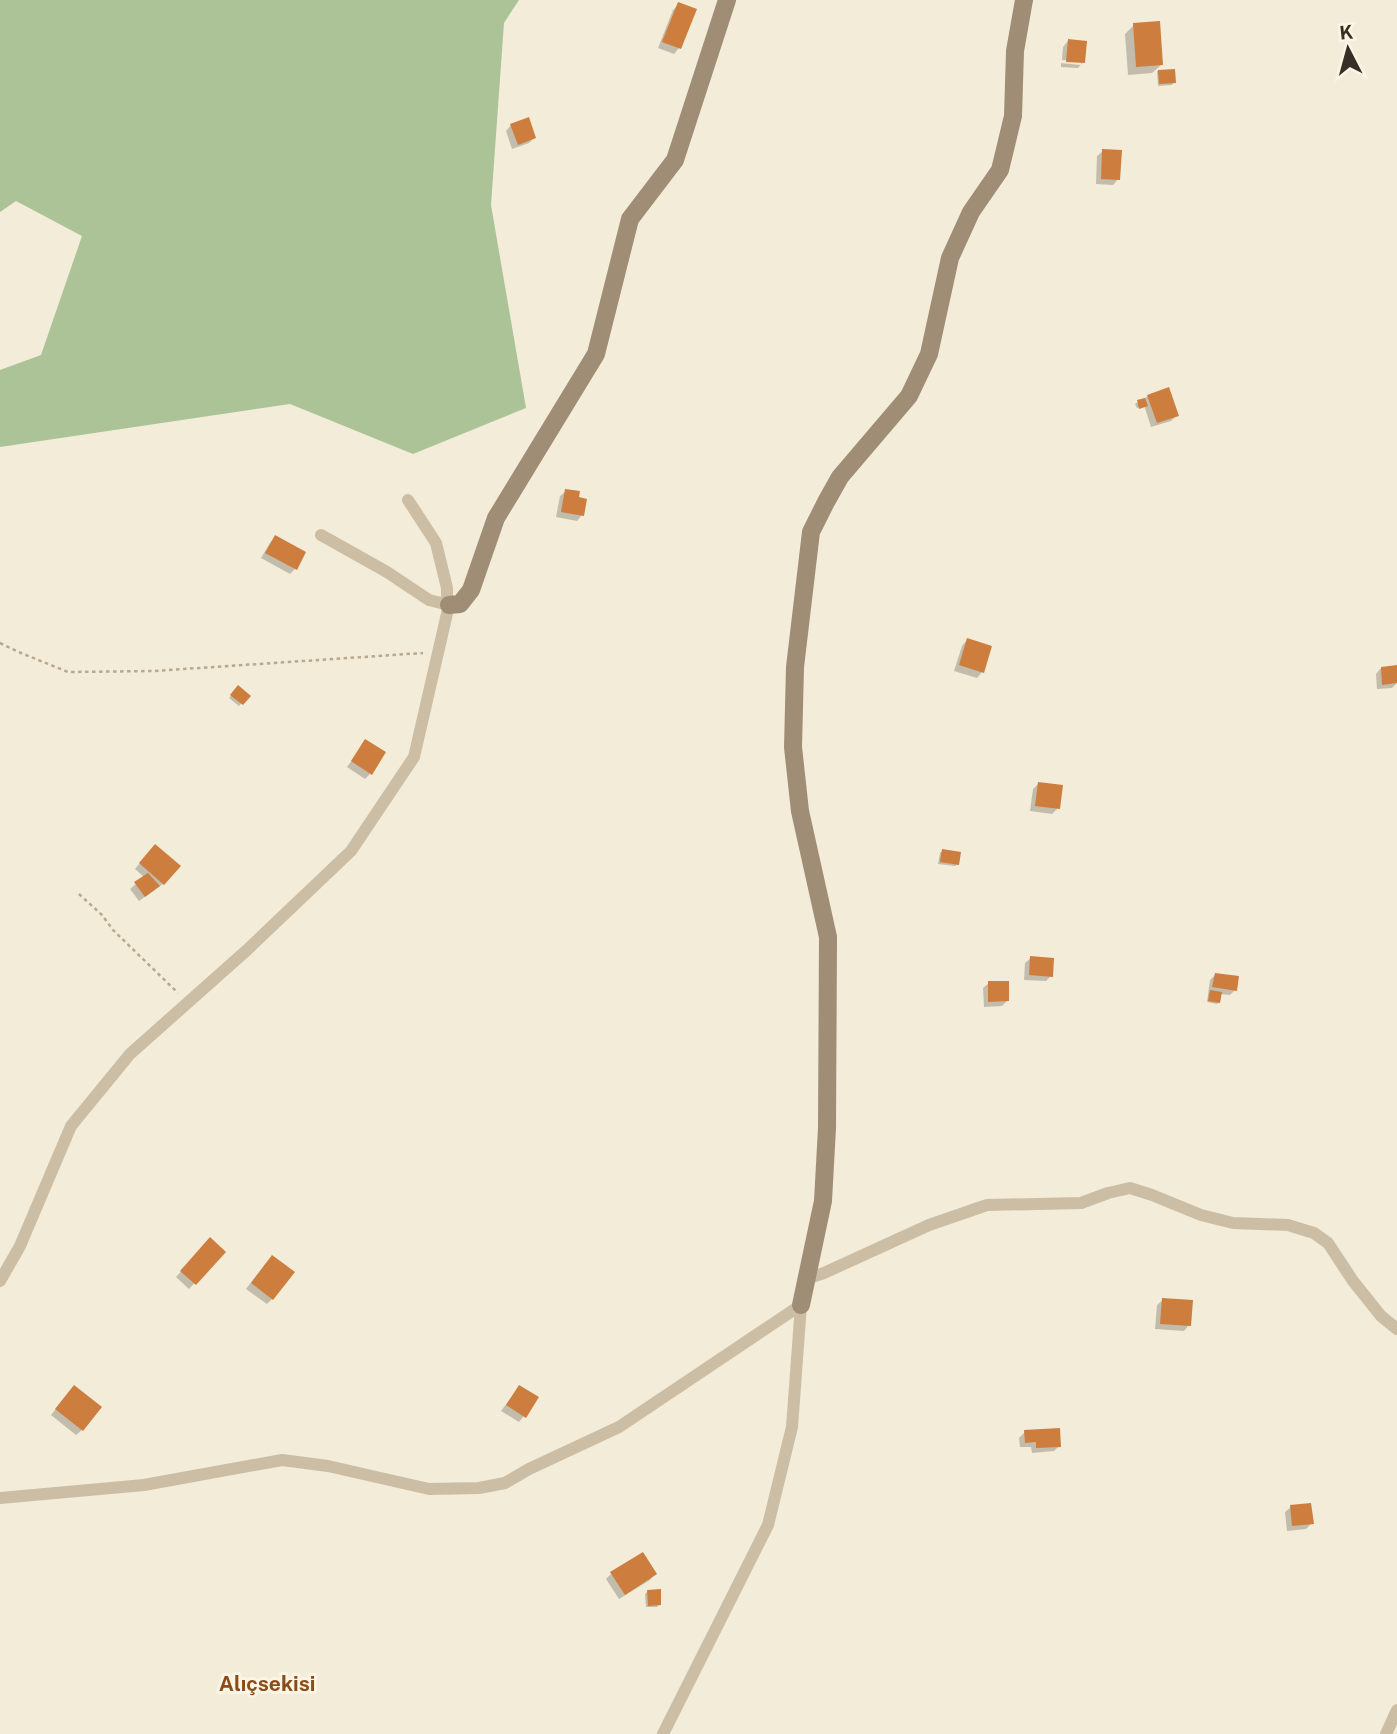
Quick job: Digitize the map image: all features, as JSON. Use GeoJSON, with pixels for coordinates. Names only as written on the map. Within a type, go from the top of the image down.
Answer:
{"type":"FeatureCollection","features":[{"type":"Feature","properties":{"kind":"street"},"geometry":{"type":"LineString","coordinates":[[321,535],[387,572],[429,600],[460,604],[471,590],[496,517],[596,354],[631,219],[675,160],[727,0]]}},
{"type":"Feature","properties":{"kind":"street"},"geometry":{"type":"LineString","coordinates":[[663,1734],[768,1525],[792,1427],[801,1305],[824,1201],[828,937],[800,811],[793,747],[795,667],[811,531],[840,477],[909,396],[929,354],[950,258],[971,212],[1000,170],[1013,116],[1015,51],[1024,0]]}},
{"type":"Feature","properties":{"kind":"street"},"geometry":{"type":"LineString","coordinates":[[0,1281],[20,1246],[71,1126],[130,1054],[247,950],[351,851],[414,757],[448,604],[447,588],[436,543],[408,500]]}},
{"type":"Feature","properties":{"kind":"street"},"geometry":{"type":"LineString","coordinates":[[806,1279],[929,1226],[988,1205],[1081,1203],[1130,1188],[1201,1215],[1233,1223],[1289,1225],[1314,1233],[1328,1243],[1381,1316],[1397,1329]]}},
{"type":"Feature","properties":{"kind":"street"},"geometry":{"type":"LineString","coordinates":[[0,1498],[144,1485],[282,1460],[328,1466],[429,1489],[479,1489],[505,1483],[619,1427],[801,1305]]}},
{"type":"Feature","properties":{"kind":"street"},"geometry":{"type":"LineString","coordinates":[[1386,1734],[1397,1710]]}},
{"type":"Feature","properties":{"kind":"path"},"geometry":{"type":"LineString","coordinates":[[0,643],[68,672],[154,671],[437,652]]}},
{"type":"Feature","properties":{"kind":"path"},"geometry":{"type":"LineString","coordinates":[[79,894],[188,1003]]}},
{"type":"Feature","properties":{"kind":"green space"},"geometry":{"type":"Polygon","coordinates":[[[0,0],[519,0],[504,23],[491,205],[526,408],[413,454],[290,404],[0,447],[0,370],[41,355],[82,236],[16,201],[0,212],[0,0]]]}},
{"type":"Feature","properties":{"kind":"building"},"geometry":{"type":"Polygon","coordinates":[[[678,2],[697,9],[681,49],[662,42],[678,2]]]}},
{"type":"Feature","properties":{"kind":"building"},"geometry":{"type":"Polygon","coordinates":[[[1160,21],[1163,65],[1136,67],[1133,23],[1160,21]]]}},
{"type":"Feature","properties":{"kind":"building"},"geometry":{"type":"Polygon","coordinates":[[[1068,39],[1087,41],[1085,63],[1066,62],[1068,39]]]}},
{"type":"Feature","properties":{"kind":"building"},"geometry":{"type":"Polygon","coordinates":[[[1175,69],[1176,83],[1159,84],[1158,70],[1175,69]]]}},
{"type":"Feature","properties":{"kind":"building"},"geometry":{"type":"Polygon","coordinates":[[[529,117],[536,138],[518,145],[510,124],[529,117]]]}},
{"type":"Feature","properties":{"kind":"building"},"geometry":{"type":"Polygon","coordinates":[[[1102,149],[1122,150],[1120,180],[1101,179],[1102,149]]]}},
{"type":"Feature","properties":{"kind":"building"},"geometry":{"type":"Polygon","coordinates":[[[1169,387],[1179,416],[1157,423],[1147,395],[1169,387]]]}},
{"type":"Feature","properties":{"kind":"building"},"geometry":{"type":"Polygon","coordinates":[[[1145,398],[1148,406],[1139,409],[1137,400],[1145,398]]]}},
{"type":"Feature","properties":{"kind":"building"},"geometry":{"type":"Polygon","coordinates":[[[565,489],[580,491],[579,497],[587,499],[584,516],[561,512],[565,489]]]}},
{"type":"Feature","properties":{"kind":"building"},"geometry":{"type":"Polygon","coordinates":[[[275,535],[306,552],[297,570],[265,553],[275,535]]]}},
{"type":"Feature","properties":{"kind":"building"},"geometry":{"type":"Polygon","coordinates":[[[967,638],[992,646],[984,673],[959,665],[967,638]]]}},
{"type":"Feature","properties":{"kind":"building"},"geometry":{"type":"Polygon","coordinates":[[[1397,665],[1397,683],[1382,685],[1381,667],[1397,665]]]}},
{"type":"Feature","properties":{"kind":"building"},"geometry":{"type":"Polygon","coordinates":[[[238,685],[251,696],[243,705],[230,695],[238,685]]]}},
{"type":"Feature","properties":{"kind":"building"},"geometry":{"type":"Polygon","coordinates":[[[365,739],[386,752],[372,775],[351,761],[365,739]]]}},
{"type":"Feature","properties":{"kind":"building"},"geometry":{"type":"Polygon","coordinates":[[[1038,782],[1063,785],[1060,809],[1035,806],[1038,782]]]}},
{"type":"Feature","properties":{"kind":"building"},"geometry":{"type":"Polygon","coordinates":[[[155,844],[181,866],[164,885],[139,863],[155,844]]]}},
{"type":"Feature","properties":{"kind":"building"},"geometry":{"type":"Polygon","coordinates":[[[942,849],[961,852],[959,865],[940,862],[942,849]]]}},
{"type":"Feature","properties":{"kind":"building"},"geometry":{"type":"Polygon","coordinates":[[[148,873],[160,886],[145,897],[134,882],[148,873]]]}},
{"type":"Feature","properties":{"kind":"building"},"geometry":{"type":"Polygon","coordinates":[[[1030,956],[1054,958],[1053,977],[1029,975],[1030,956]]]}},
{"type":"Feature","properties":{"kind":"building"},"geometry":{"type":"Polygon","coordinates":[[[1215,973],[1239,976],[1237,991],[1212,987],[1215,973]]]}},
{"type":"Feature","properties":{"kind":"building"},"geometry":{"type":"Polygon","coordinates":[[[988,981],[1009,981],[1009,1001],[988,1002],[988,981]]]}},
{"type":"Feature","properties":{"kind":"building"},"geometry":{"type":"Polygon","coordinates":[[[1210,990],[1222,992],[1220,1003],[1208,1001],[1210,990]]]}},
{"type":"Feature","properties":{"kind":"building"},"geometry":{"type":"Polygon","coordinates":[[[210,1237],[226,1252],[196,1285],[180,1271],[210,1237]]]}},
{"type":"Feature","properties":{"kind":"building"},"geometry":{"type":"Polygon","coordinates":[[[272,1255],[295,1272],[273,1300],[251,1283],[272,1255]]]}},
{"type":"Feature","properties":{"kind":"building"},"geometry":{"type":"Polygon","coordinates":[[[1162,1298],[1193,1300],[1191,1326],[1160,1324],[1162,1298]]]}},
{"type":"Feature","properties":{"kind":"building"},"geometry":{"type":"Polygon","coordinates":[[[74,1385],[102,1407],[83,1431],[55,1409],[74,1385]]]}},
{"type":"Feature","properties":{"kind":"building"},"geometry":{"type":"Polygon","coordinates":[[[519,1385],[539,1397],[526,1418],[506,1405],[519,1385]]]}},
{"type":"Feature","properties":{"kind":"building"},"geometry":{"type":"Polygon","coordinates":[[[1060,1428],[1061,1447],[1036,1448],[1036,1442],[1025,1443],[1024,1430],[1060,1428]]]}},
{"type":"Feature","properties":{"kind":"building"},"geometry":{"type":"Polygon","coordinates":[[[1311,1503],[1314,1524],[1292,1526],[1290,1505],[1311,1503]]]}},
{"type":"Feature","properties":{"kind":"building"},"geometry":{"type":"Polygon","coordinates":[[[643,1552],[657,1574],[625,1595],[610,1572],[643,1552]]]}},
{"type":"Feature","properties":{"kind":"building"},"geometry":{"type":"Polygon","coordinates":[[[661,1589],[661,1605],[648,1606],[647,1590],[661,1589]]]}},
{"type":"Feature","properties":{"kind":"district","name":"Alıçsekisi"},"geometry":{"type":"Point","coordinates":[267,1683]}}]}
